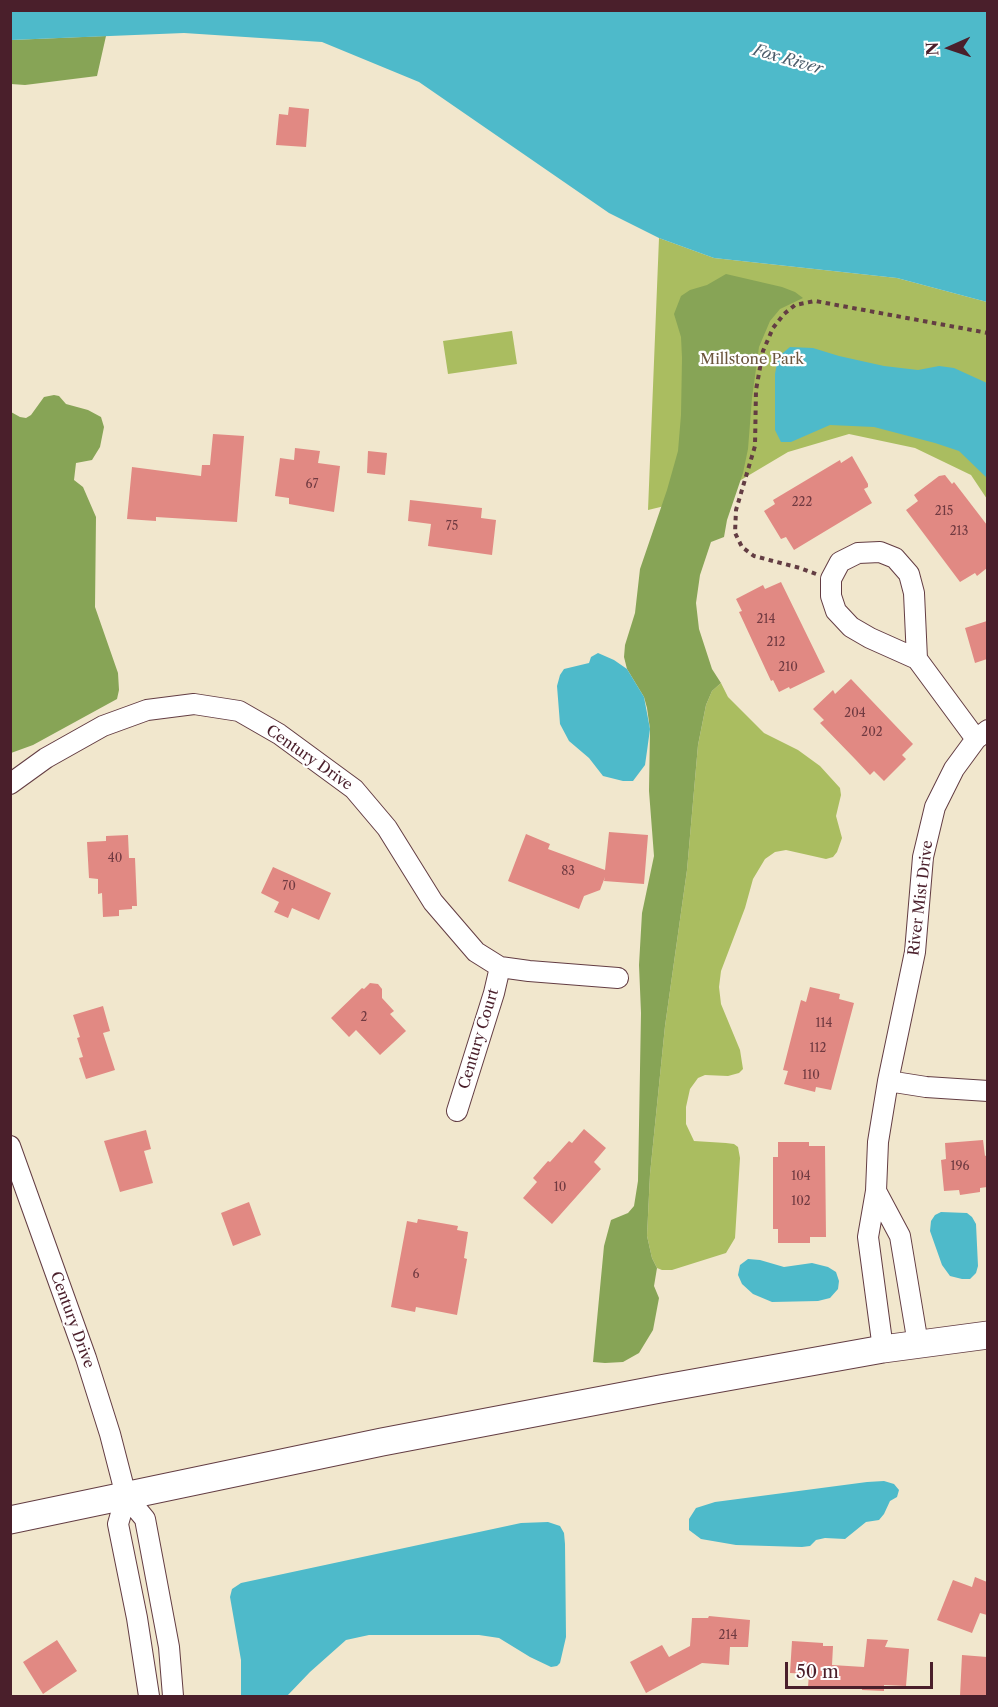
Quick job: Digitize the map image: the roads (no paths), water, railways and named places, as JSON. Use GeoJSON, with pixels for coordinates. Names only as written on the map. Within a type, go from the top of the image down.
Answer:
{"type":"FeatureCollection","features":[{"type":"Feature","properties":{"kind":"main road"},"geometry":{"type":"LineString","coordinates":[[10,1520],[394,1439],[883,1349],[987,1335]]}},
{"type":"Feature","properties":{"kind":"street"},"geometry":{"type":"LineString","coordinates":[[917,659],[914,593],[909,574],[895,558],[880,552],[858,553],[840,562],[831,579],[831,596],[836,611],[851,627],[917,659],[982,734]]}},
{"type":"Feature","properties":{"kind":"street","name":"Century Drive"},"geometry":{"type":"LineString","coordinates":[[10,784],[46,758],[103,726],[147,710],[194,705],[240,711],[279,734],[354,789],[387,828],[433,902],[476,952],[500,967],[618,978]]}},
{"type":"Feature","properties":{"kind":"street","name":"River Mist Drive"},"geometry":{"type":"LineString","coordinates":[[883,1349],[868,1237],[876,1191],[878,1142],[888,1081],[915,952],[923,857],[935,807],[954,769],[982,734]]}},
{"type":"Feature","properties":{"kind":"street","name":"Century Court"},"geometry":{"type":"LineString","coordinates":[[457,1111],[500,967]]}},
{"type":"Feature","properties":{"kind":"street"},"geometry":{"type":"LineString","coordinates":[[888,1081],[926,1087],[987,1091]]}},
{"type":"Feature","properties":{"kind":"street","name":"Century Drive"},"geometry":{"type":"LineString","coordinates":[[10,1146],[86,1358],[110,1434],[126,1496],[145,1518],[169,1647],[173,1696]]}},
{"type":"Feature","properties":{"kind":"street"},"geometry":{"type":"LineString","coordinates":[[876,1191],[900,1236],[918,1344]]}},
{"type":"Feature","properties":{"kind":"street","name":"Century Drive"},"geometry":{"type":"LineString","coordinates":[[126,1496],[118,1524],[149,1696]]}},
{"type":"Feature","properties":{"kind":"water","name":"Fox River"},"geometry":{"type":"Polygon","coordinates":[[[10,11],[987,11],[987,302],[897,278],[714,258],[659,238],[609,213],[419,82],[322,42],[184,33],[11,40],[10,11]]]}},
{"type":"Feature","properties":{"kind":"water"},"geometry":{"type":"Polygon","coordinates":[[[790,347],[813,348],[884,366],[918,370],[939,366],[954,368],[987,383],[987,478],[959,451],[874,427],[830,425],[791,442],[781,442],[775,430],[775,374],[778,357],[790,347]]]}},
{"type":"Feature","properties":{"kind":"water"},"geometry":{"type":"Polygon","coordinates":[[[598,653],[627,669],[644,697],[650,729],[645,765],[633,781],[603,776],[589,758],[569,741],[560,724],[557,686],[560,675],[564,669],[589,663],[591,657],[598,653]]]}},
{"type":"Feature","properties":{"kind":"water"},"geometry":{"type":"Polygon","coordinates":[[[941,1212],[967,1213],[976,1224],[978,1266],[976,1273],[970,1279],[950,1276],[942,1265],[930,1231],[931,1221],[941,1212]]]}},
{"type":"Feature","properties":{"kind":"water"},"geometry":{"type":"Polygon","coordinates":[[[748,1259],[784,1267],[812,1263],[828,1267],[836,1272],[839,1281],[838,1289],[830,1298],[818,1301],[772,1302],[753,1294],[742,1284],[738,1275],[740,1265],[748,1259]]]}},
{"type":"Feature","properties":{"kind":"water"},"geometry":{"type":"Polygon","coordinates":[[[884,1481],[894,1484],[899,1490],[897,1497],[890,1501],[879,1520],[866,1522],[845,1539],[825,1538],[816,1540],[810,1546],[802,1547],[736,1545],[701,1539],[689,1530],[689,1519],[696,1508],[715,1502],[884,1481]]]}},
{"type":"Feature","properties":{"kind":"water"},"geometry":{"type":"Polygon","coordinates":[[[548,1522],[560,1526],[564,1533],[565,1544],[566,1637],[560,1663],[557,1666],[551,1667],[530,1657],[499,1638],[479,1635],[369,1635],[346,1640],[287,1696],[241,1696],[241,1660],[230,1597],[232,1589],[241,1583],[521,1523],[548,1522]]]}},
{"type":"Feature","properties":{"kind":"park label","name":"Millstone Park"},"geometry":{"type":"Point","coordinates":[752,360]}}]}
